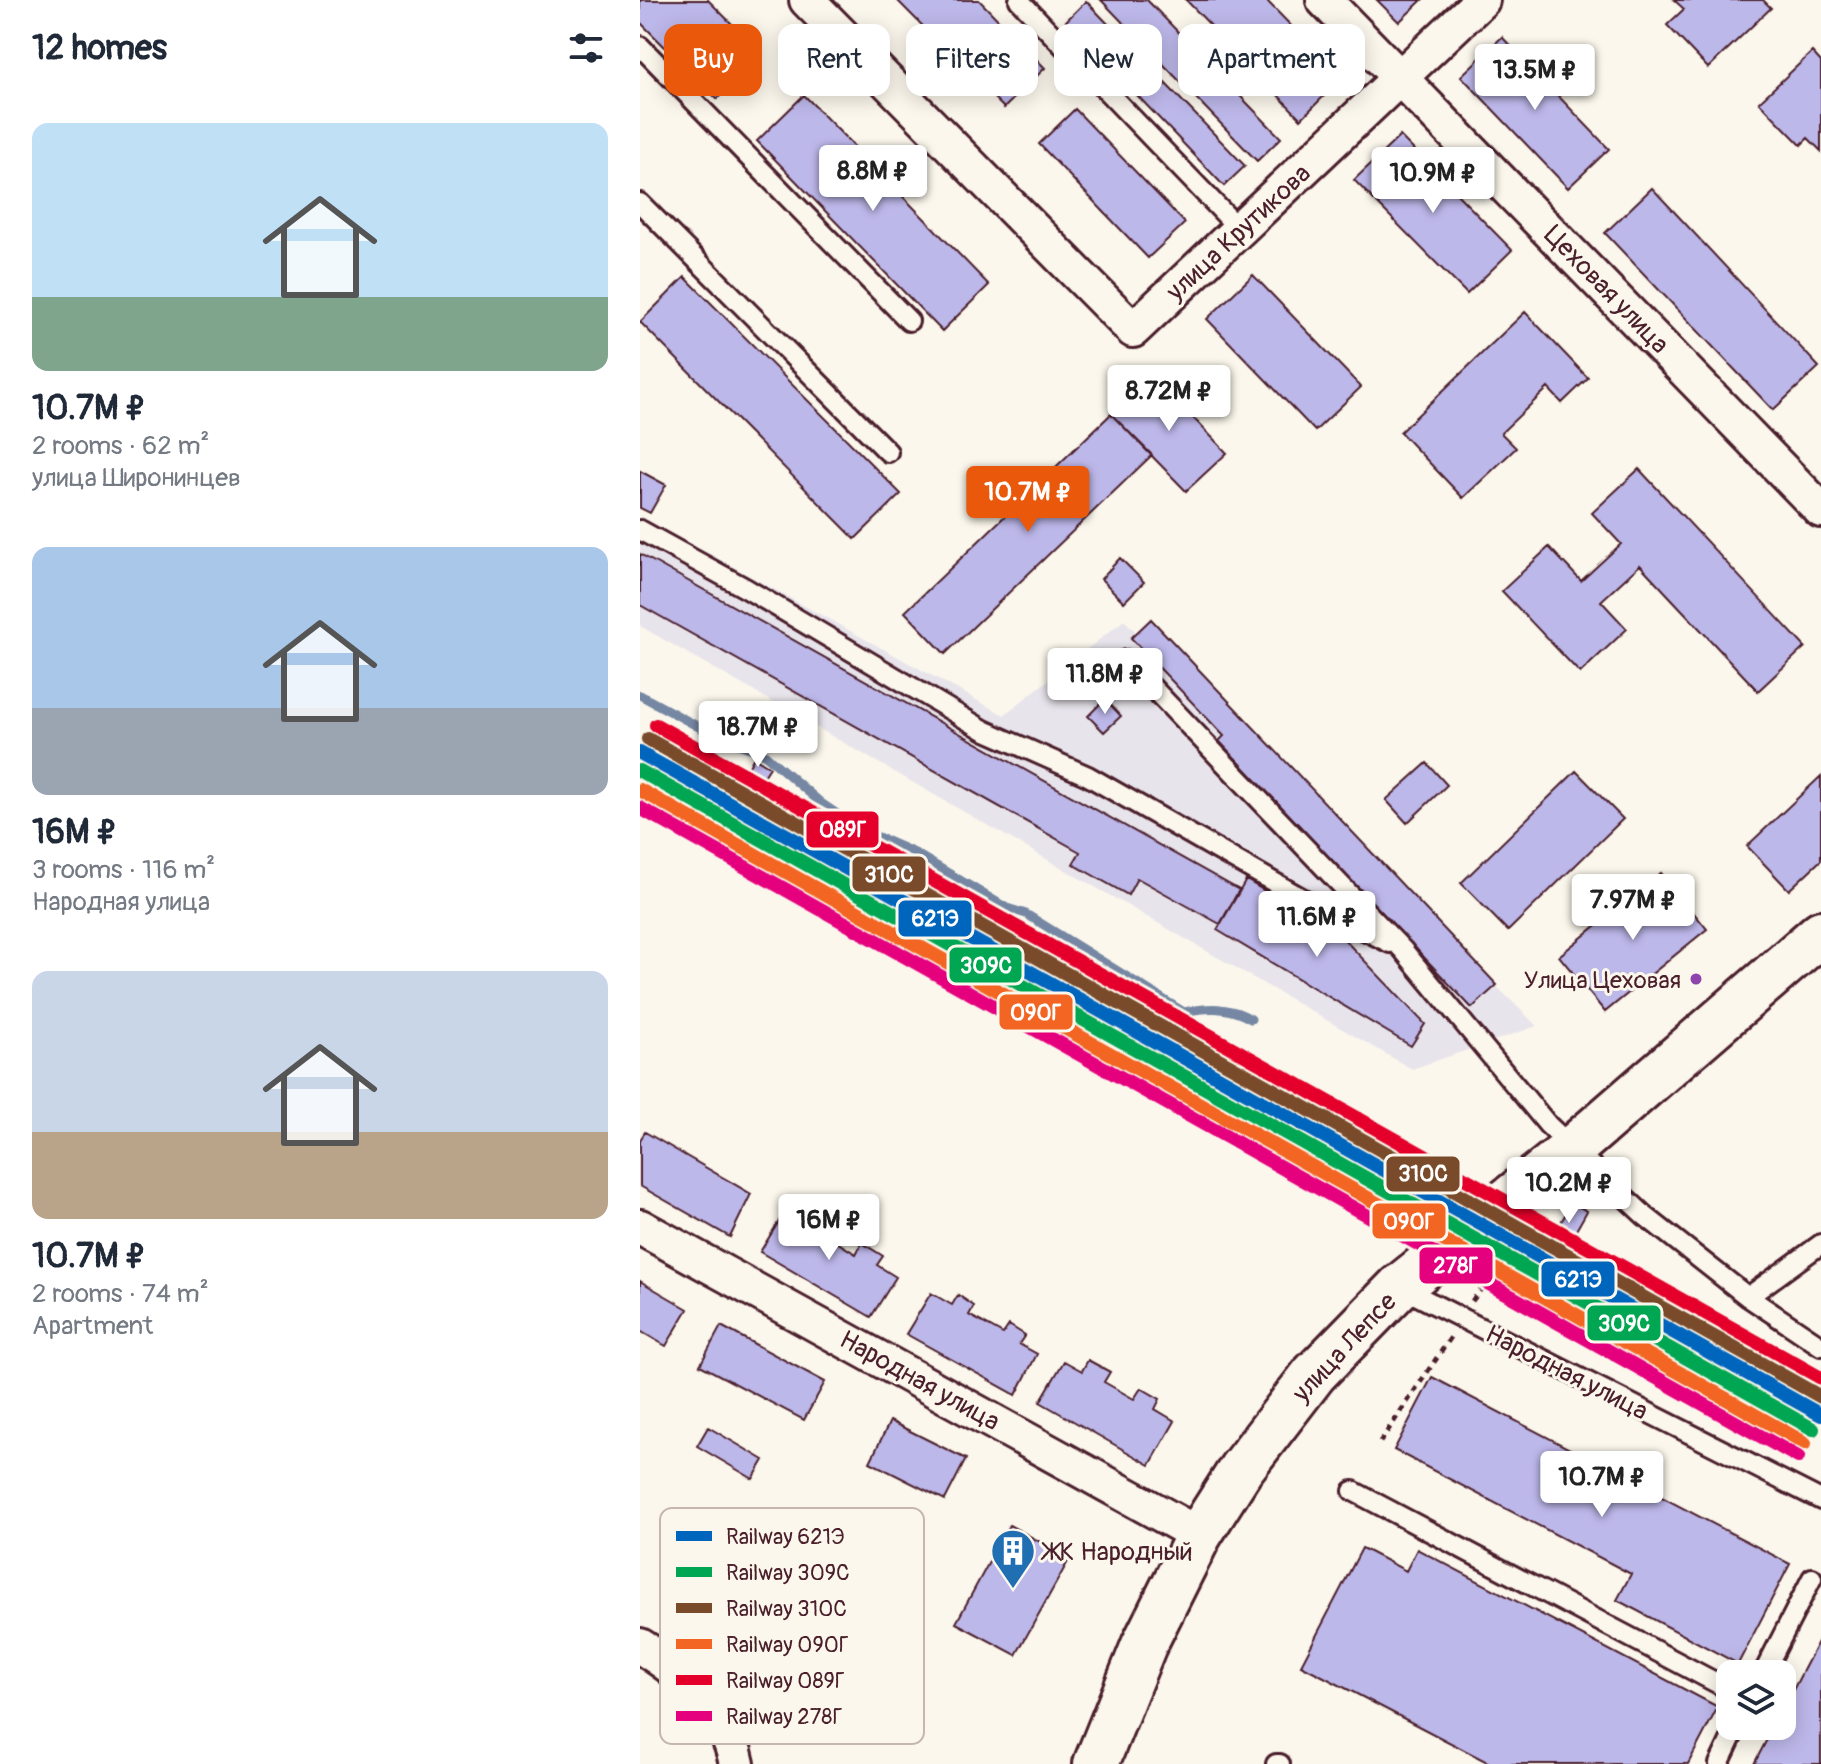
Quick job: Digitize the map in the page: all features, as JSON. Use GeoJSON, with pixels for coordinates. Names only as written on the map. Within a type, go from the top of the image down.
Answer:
{"type":"FeatureCollection","features":[{"type":"Feature","properties":{"kind":"main road","name":"улица Лепсе"},"geometry":{"type":"LineString","coordinates":[[1096,1764],[1144,1645],[1199,1535],[1241,1469],[1314,1374],[1399,1287],[1573,1148],[1821,933]]}},
{"type":"Feature","properties":{"kind":"street","name":"Цеховая улица"},"geometry":{"type":"LineString","coordinates":[[1324,0],[1403,77],[1821,510]]}},
{"type":"Feature","properties":{"kind":"street","name":"улица Крутикова"},"geometry":{"type":"LineString","coordinates":[[820,4],[1133,330],[1482,0]]}},
{"type":"Feature","properties":{"kind":"street","name":"Народная улица"},"geometry":{"type":"LineString","coordinates":[[640,1227],[1199,1535]]}},
{"type":"Feature","properties":{"kind":"street"},"geometry":{"type":"LineString","coordinates":[[640,1646],[660,1660]]}},
{"type":"Feature","properties":{"kind":"street"},"geometry":{"type":"LineString","coordinates":[[729,1744],[737,1764]]}},
{"type":"Feature","properties":{"kind":"lane"},"geometry":{"type":"LineString","coordinates":[[1019,0],[1240,230]]}},
{"type":"Feature","properties":{"kind":"lane"},"geometry":{"type":"LineString","coordinates":[[640,46],[909,321]]}},
{"type":"Feature","properties":{"kind":"lane"},"geometry":{"type":"LineString","coordinates":[[640,203],[888,452]]}},
{"type":"Feature","properties":{"kind":"lane"},"geometry":{"type":"LineString","coordinates":[[640,530],[747,589],[984,730],[1088,776],[1314,905],[1403,950]]}},
{"type":"Feature","properties":{"kind":"lane"},"geometry":{"type":"LineString","coordinates":[[1126,660],[1403,950],[1548,1125],[1644,1215],[1748,1297],[1821,1346]]}},
{"type":"Feature","properties":{"kind":"lane"},"geometry":{"type":"LineString","coordinates":[[1748,1297],[1821,1244]]}},
{"type":"Feature","properties":{"kind":"lane","name":"Народная улица"},"geometry":{"type":"LineString","coordinates":[[1399,1287],[1821,1500]]}},
{"type":"Feature","properties":{"kind":"lane"},"geometry":{"type":"LineString","coordinates":[[1353,1491],[1716,1683]]}},
{"type":"Feature","properties":{"kind":"lane"},"geometry":{"type":"LineString","coordinates":[[1770,1660],[1812,1578]]}},
{"type":"Feature","properties":{"kind":"lane"},"geometry":{"type":"LineString","coordinates":[[1719,1764],[1730,1740]]}},
{"type":"Feature","properties":{"kind":"shaded area"},"geometry":{"type":"Polygon","coordinates":[[[640,516],[1004,715],[1124,620],[1537,1026],[1412,1069],[640,626],[640,516]]]}},
{"type":"Feature","properties":{"kind":"building"},"geometry":{"type":"Polygon","coordinates":[[[640,0],[708,0],[732,24],[664,24],[664,46],[640,22],[640,0]]]}},
{"type":"Feature","properties":{"kind":"building"},"geometry":{"type":"Polygon","coordinates":[[[897,0],[979,0],[1002,24],[921,24],[897,0]]]}},
{"type":"Feature","properties":{"kind":"building"},"geometry":{"type":"Polygon","coordinates":[[[1101,0],[1147,0],[1178,32],[1178,79],[1162,63],[1162,24],[1124,24],[1101,0]]]}},
{"type":"Feature","properties":{"kind":"building"},"geometry":{"type":"Polygon","coordinates":[[[1186,0],[1266,0],[1289,24],[1209,24],[1186,0]]]}},
{"type":"Feature","properties":{"kind":"building"},"geometry":{"type":"Polygon","coordinates":[[[1377,0],[1422,0],[1399,22],[1377,0]]]}},
{"type":"Feature","properties":{"kind":"building"},"geometry":{"type":"Polygon","coordinates":[[[1674,0],[1763,0],[1771,8],[1708,68],[1667,25],[1684,9],[1674,0]]]}},
{"type":"Feature","properties":{"kind":"building"},"geometry":{"type":"Polygon","coordinates":[[[1086,1],[1108,24],[1069,24],[1066,21],[1086,1]]]}},
{"type":"Feature","properties":{"kind":"building"},"geometry":{"type":"Polygon","coordinates":[[[1502,37],[1609,149],[1568,188],[1461,76],[1502,37]]]}},
{"type":"Feature","properties":{"kind":"building"},"geometry":{"type":"Polygon","coordinates":[[[1812,52],[1821,62],[1821,151],[1808,138],[1801,145],[1759,102],[1812,52]]]}},
{"type":"Feature","properties":{"kind":"building"},"geometry":{"type":"Polygon","coordinates":[[[1038,61],[1045,68],[1038,75],[1038,61]]]}},
{"type":"Feature","properties":{"kind":"building"},"geometry":{"type":"Polygon","coordinates":[[[1162,80],[1245,166],[1224,186],[1138,96],[1162,96],[1162,80]]]}},
{"type":"Feature","properties":{"kind":"building"},"geometry":{"type":"Polygon","coordinates":[[[805,96],[989,285],[942,331],[757,141],[805,96]]]}},
{"type":"Feature","properties":{"kind":"building"},"geometry":{"type":"Polygon","coordinates":[[[992,96],[1016,96],[1004,108],[992,96]]]}},
{"type":"Feature","properties":{"kind":"building"},"geometry":{"type":"Polygon","coordinates":[[[1194,96],[1240,96],[1281,138],[1257,161],[1194,96]]]}},
{"type":"Feature","properties":{"kind":"building"},"geometry":{"type":"Polygon","coordinates":[[[1279,96],[1324,96],[1301,119],[1279,96]]]}},
{"type":"Feature","properties":{"kind":"building"},"geometry":{"type":"Polygon","coordinates":[[[1075,109],[1185,223],[1148,258],[1039,144],[1075,109]]]}},
{"type":"Feature","properties":{"kind":"building"},"geometry":{"type":"Polygon","coordinates":[[[1400,136],[1512,250],[1467,294],[1354,180],[1400,136]]]}},
{"type":"Feature","properties":{"kind":"building"},"geometry":{"type":"Polygon","coordinates":[[[1652,188],[1819,367],[1773,410],[1605,233],[1652,188]]]}},
{"type":"Feature","properties":{"kind":"building"},"geometry":{"type":"Polygon","coordinates":[[[1253,275],[1361,387],[1315,431],[1207,319],[1253,275]]]}},
{"type":"Feature","properties":{"kind":"building"},"geometry":{"type":"Polygon","coordinates":[[[685,277],[901,494],[855,539],[640,322],[685,277]]]}},
{"type":"Feature","properties":{"kind":"building"},"geometry":{"type":"Polygon","coordinates":[[[1525,312],[1588,378],[1562,403],[1548,388],[1501,433],[1516,448],[1463,498],[1400,432],[1525,312]]]}},
{"type":"Feature","properties":{"kind":"building"},"geometry":{"type":"Polygon","coordinates":[[[1152,375],[1227,453],[1186,491],[1111,414],[1152,375]]]}},
{"type":"Feature","properties":{"kind":"building"},"geometry":{"type":"Polygon","coordinates":[[[1111,414],[1152,455],[945,654],[905,612],[1111,414]]]}},
{"type":"Feature","properties":{"kind":"building"},"geometry":{"type":"Polygon","coordinates":[[[1639,469],[1805,647],[1758,691],[1640,565],[1601,601],[1627,629],[1580,673],[1502,591],[1549,547],[1581,581],[1621,544],[1592,513],[1639,469]]]}},
{"type":"Feature","properties":{"kind":"building"},"geometry":{"type":"Polygon","coordinates":[[[640,471],[666,485],[650,513],[640,508],[640,471]]]}},
{"type":"Feature","properties":{"kind":"building"},"geometry":{"type":"Polygon","coordinates":[[[640,554],[1239,890],[1220,924],[1137,878],[1128,895],[1073,864],[1080,852],[640,605],[640,554]]]}},
{"type":"Feature","properties":{"kind":"building"},"geometry":{"type":"Polygon","coordinates":[[[1120,558],[1144,582],[1124,602],[1101,579],[1120,558]]]}},
{"type":"Feature","properties":{"kind":"building"},"geometry":{"type":"Polygon","coordinates":[[[1151,619],[1497,985],[1472,1008],[1219,741],[1224,736],[1131,638],[1151,619]]]}},
{"type":"Feature","properties":{"kind":"building"},"geometry":{"type":"Polygon","coordinates":[[[1105,699],[1121,716],[1104,732],[1088,716],[1105,699]]]}},
{"type":"Feature","properties":{"kind":"building"},"geometry":{"type":"Polygon","coordinates":[[[754,757],[770,767],[761,781],[746,772],[754,757]]]}},
{"type":"Feature","properties":{"kind":"building"},"geometry":{"type":"Polygon","coordinates":[[[1427,763],[1447,785],[1407,823],[1386,800],[1427,763]]]}},
{"type":"Feature","properties":{"kind":"building"},"geometry":{"type":"Polygon","coordinates":[[[1576,771],[1623,819],[1508,931],[1461,883],[1576,771]]]}},
{"type":"Feature","properties":{"kind":"building"},"geometry":{"type":"Polygon","coordinates":[[[1821,776],[1821,860],[1789,890],[1747,846],[1821,776]]]}},
{"type":"Feature","properties":{"kind":"building"},"geometry":{"type":"Polygon","coordinates":[[[746,777],[792,803],[787,813],[741,787],[746,777]]]}},
{"type":"Feature","properties":{"kind":"building"},"geometry":{"type":"Polygon","coordinates":[[[1661,873],[1707,929],[1605,1012],[1559,956],[1661,873]]]}},
{"type":"Feature","properties":{"kind":"building"},"geometry":{"type":"Polygon","coordinates":[[[1246,880],[1341,936],[1425,1024],[1411,1046],[1217,930],[1246,880]]]}},
{"type":"Feature","properties":{"kind":"building"},"geometry":{"type":"Polygon","coordinates":[[[645,1132],[751,1194],[730,1237],[640,1186],[640,1140],[645,1132]]]}},
{"type":"Feature","properties":{"kind":"building"},"geometry":{"type":"Polygon","coordinates":[[[1572,1203],[1587,1211],[1566,1248],[1551,1239],[1572,1203]]]}},
{"type":"Feature","properties":{"kind":"building"},"geometry":{"type":"Polygon","coordinates":[[[786,1210],[805,1222],[812,1212],[831,1224],[824,1234],[856,1254],[862,1243],[883,1256],[877,1265],[896,1277],[871,1317],[760,1252],[786,1210]]]}},
{"type":"Feature","properties":{"kind":"building"},"geometry":{"type":"Polygon","coordinates":[[[640,1281],[688,1309],[666,1346],[640,1331],[640,1281]]]}},
{"type":"Feature","properties":{"kind":"building"},"geometry":{"type":"Polygon","coordinates":[[[931,1293],[952,1305],[958,1295],[974,1306],[969,1315],[1003,1334],[1009,1325],[1025,1335],[1019,1344],[1037,1354],[1016,1395],[906,1334],[931,1293]]]}},
{"type":"Feature","properties":{"kind":"building"},"geometry":{"type":"Polygon","coordinates":[[[721,1326],[825,1382],[804,1420],[700,1365],[721,1326]]]}},
{"type":"Feature","properties":{"kind":"building"},"geometry":{"type":"Polygon","coordinates":[[[1088,1360],[1110,1372],[1104,1382],[1134,1399],[1141,1388],[1160,1399],[1155,1409],[1175,1421],[1150,1465],[1040,1402],[1064,1361],[1082,1371],[1088,1360]]]}},
{"type":"Feature","properties":{"kind":"building"},"geometry":{"type":"Polygon","coordinates":[[[1432,1377],[1790,1564],[1740,1660],[1730,1660],[1617,1600],[1631,1574],[1394,1450],[1432,1377]]]}},
{"type":"Feature","properties":{"kind":"building"},"geometry":{"type":"Polygon","coordinates":[[[890,1421],[966,1459],[945,1500],[870,1462],[890,1421]]]}},
{"type":"Feature","properties":{"kind":"building"},"geometry":{"type":"Polygon","coordinates":[[[708,1427],[764,1460],[753,1479],[697,1446],[708,1427]]]}},
{"type":"Feature","properties":{"kind":"building","name":"ЖК Народный"},"geometry":{"type":"Polygon","coordinates":[[[1009,1525],[1070,1558],[1016,1655],[956,1623],[1009,1525]]]}},
{"type":"Feature","properties":{"kind":"building"},"geometry":{"type":"Polygon","coordinates":[[[1362,1548],[1406,1571],[1417,1549],[1716,1706],[1716,1711],[1688,1764],[1491,1764],[1301,1665],[1362,1548]]]}},
{"type":"Feature","properties":{"kind":"building"},"geometry":{"type":"Polygon","coordinates":[[[1821,1636],[1821,1764],[1754,1764],[1767,1740],[1796,1740],[1796,1684],[1821,1636]]]}},
{"type":"Feature","properties":{"kind":"waterway"},"geometry":{"type":"LineString","coordinates":[[640,695],[719,738],[762,752],[821,803],[858,828],[915,853],[1007,908],[1026,914],[1184,1012],[1218,1009],[1251,1019]]}},
{"type":"Feature","properties":{"kind":"rail line","name":"089Г"},"geometry":{"type":"LineString","coordinates":[[656,725],[1821,1378]]}},
{"type":"Feature","properties":{"kind":"rail line","name":"310С"},"geometry":{"type":"LineString","coordinates":[[648,739],[1821,1397]]}},
{"type":"Feature","properties":{"kind":"rail line","name":"621Э"},"geometry":{"type":"LineString","coordinates":[[640,753],[1821,1415]]}},
{"type":"Feature","properties":{"kind":"rail line","name":"309С"},"geometry":{"type":"LineString","coordinates":[[640,771],[1813,1429]]}},
{"type":"Feature","properties":{"kind":"rail line","name":"090Г"},"geometry":{"type":"LineString","coordinates":[[640,790],[1805,1443]]}},
{"type":"Feature","properties":{"kind":"rail line","name":"278Г"},"geometry":{"type":"LineString","coordinates":[[640,808],[1798,1457]]}},
{"type":"Feature","properties":{"kind":"place","name":"Улица Цеховая"},"geometry":{"type":"Point","coordinates":[1696,979]}},
{"type":"Feature","properties":{"kind":"place","name":"ЖК Народный"},"geometry":{"type":"Point","coordinates":[1013,1590]}}]}
